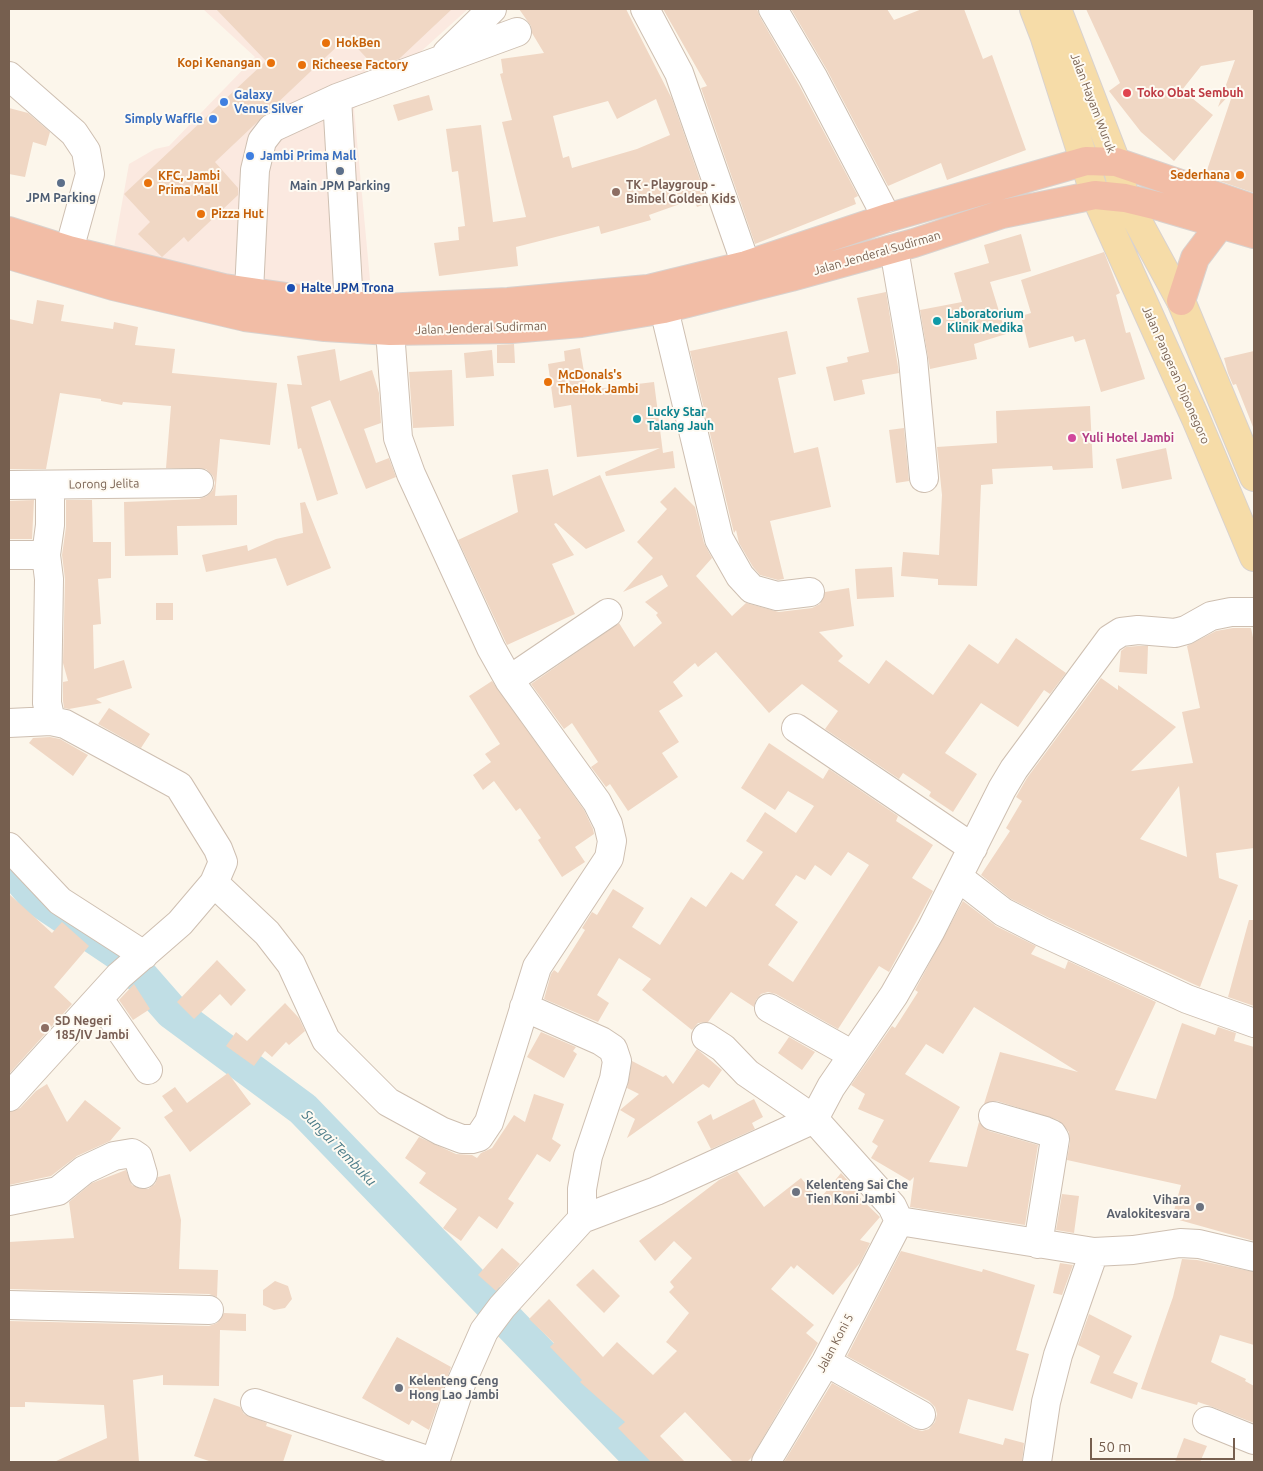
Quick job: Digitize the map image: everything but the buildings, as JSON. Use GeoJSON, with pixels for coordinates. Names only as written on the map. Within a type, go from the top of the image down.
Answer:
{"type":"FeatureCollection","features":[{"type":"Feature","properties":{"kind":"highway","name":"Jalan Jenderal Sudirman"},"geometry":{"type":"LineString","coordinates":[[9,231],[69,250],[236,289],[383,308],[508,302],[648,289],[746,265],[887,218],[1086,161],[1116,162],[1254,209]]}},
{"type":"Feature","properties":{"kind":"highway","name":"Jalan Jenderal Sudirman"},"geometry":{"type":"LineString","coordinates":[[9,255],[112,286],[236,289],[325,327],[390,331],[511,329],[581,323],[664,308],[791,278],[894,249],[1002,214],[1096,196],[1125,198],[1254,234]]}},
{"type":"Feature","properties":{"kind":"highway"},"geometry":{"type":"LineString","coordinates":[[1182,301],[1195,258],[1220,225]]}},
{"type":"Feature","properties":{"kind":"highway"},"geometry":{"type":"LineString","coordinates":[[508,302],[511,329]]}},
{"type":"Feature","properties":{"kind":"main road","name":"Jalan Hayam Wuruk"},"geometry":{"type":"LineString","coordinates":[[1034,9],[1086,161],[1096,196]]}},
{"type":"Feature","properties":{"kind":"main road","name":"Jalan Hayam Wuruk"},"geometry":{"type":"LineString","coordinates":[[1057,9],[1116,162],[1125,198]]}},
{"type":"Feature","properties":{"kind":"main road","name":"Jalan Pangeran Diponegoro"},"geometry":{"type":"LineString","coordinates":[[1096,196],[1196,419],[1254,557]]}},
{"type":"Feature","properties":{"kind":"main road"},"geometry":{"type":"LineString","coordinates":[[1125,198],[1182,301],[1254,477]]}},
{"type":"Feature","properties":{"kind":"street"},"geometry":{"type":"LineString","coordinates":[[440,60],[492,9]]}},
{"type":"Feature","properties":{"kind":"street"},"geometry":{"type":"LineString","coordinates":[[645,9],[679,73],[746,265]]}},
{"type":"Feature","properties":{"kind":"street"},"geometry":{"type":"LineString","coordinates":[[774,9],[813,77],[887,218]]}},
{"type":"Feature","properties":{"kind":"street"},"geometry":{"type":"LineString","coordinates":[[236,289],[254,170],[262,141],[272,128],[337,98],[517,32]]}},
{"type":"Feature","properties":{"kind":"street"},"geometry":{"type":"LineString","coordinates":[[9,76],[74,133],[86,151],[90,174],[69,250]]}},
{"type":"Feature","properties":{"kind":"street"},"geometry":{"type":"LineString","coordinates":[[337,98],[349,305]]}},
{"type":"Feature","properties":{"kind":"street"},"geometry":{"type":"LineString","coordinates":[[894,249],[913,359],[924,478]]}},
{"type":"Feature","properties":{"kind":"street"},"geometry":{"type":"LineString","coordinates":[[664,308],[719,539],[740,576],[752,588],[777,596],[810,592]]}},
{"type":"Feature","properties":{"kind":"street"},"geometry":{"type":"LineString","coordinates":[[214,883],[267,934],[291,964],[326,1040],[388,1102],[441,1131],[462,1139],[472,1139],[479,1137],[485,1130],[536,967],[597,880],[610,858],[612,841],[608,824],[597,802],[509,680],[491,648],[411,474],[398,438],[390,331]]}},
{"type":"Feature","properties":{"kind":"street","name":"Lorong Jelita"},"geometry":{"type":"LineString","coordinates":[[9,486],[199,483]]}},
{"type":"Feature","properties":{"kind":"street"},"geometry":{"type":"LineString","coordinates":[[50,485],[50,525],[46,555],[48,579],[47,703],[51,721]]}},
{"type":"Feature","properties":{"kind":"street"},"geometry":{"type":"LineString","coordinates":[[9,555],[46,555]]}},
{"type":"Feature","properties":{"kind":"street"},"geometry":{"type":"LineString","coordinates":[[255,1403],[434,1462],[462,1381],[484,1331],[502,1307],[582,1220],[656,1191],[814,1119],[819,1105],[894,995],[1014,768],[1110,638],[1121,632],[1138,630],[1175,633],[1186,630],[1210,616],[1231,612],[1254,612]]}},
{"type":"Feature","properties":{"kind":"street"},"geometry":{"type":"LineString","coordinates":[[509,680],[608,613]]}},
{"type":"Feature","properties":{"kind":"street"},"geometry":{"type":"LineString","coordinates":[[9,723],[51,721],[65,724],[178,786],[218,849],[223,862],[214,883],[180,923],[133,965],[99,999],[9,1097]]}},
{"type":"Feature","properties":{"kind":"street"},"geometry":{"type":"LineString","coordinates":[[796,728],[973,848]]}},
{"type":"Feature","properties":{"kind":"street"},"geometry":{"type":"LineString","coordinates":[[9,847],[60,901],[133,965]]}},
{"type":"Feature","properties":{"kind":"street"},"geometry":{"type":"LineString","coordinates":[[958,877],[1003,912],[1042,932],[1187,999],[1254,1024]]}},
{"type":"Feature","properties":{"kind":"street"},"geometry":{"type":"LineString","coordinates":[[99,999],[148,1070]]}},
{"type":"Feature","properties":{"kind":"street"},"geometry":{"type":"LineString","coordinates":[[524,1006],[601,1041],[614,1049],[616,1060],[614,1079],[586,1164],[582,1189],[582,1220]]}},
{"type":"Feature","properties":{"kind":"street"},"geometry":{"type":"LineString","coordinates":[[769,1008],[852,1055]]}},
{"type":"Feature","properties":{"kind":"street"},"geometry":{"type":"LineString","coordinates":[[706,1037],[723,1048],[747,1073],[814,1119],[892,1206],[898,1221],[1094,1252],[1132,1250],[1180,1243],[1199,1244],[1254,1257]]}},
{"type":"Feature","properties":{"kind":"street"},"geometry":{"type":"LineString","coordinates":[[993,1116],[1045,1130],[1052,1134],[1055,1139],[1038,1244]]}},
{"type":"Feature","properties":{"kind":"street"},"geometry":{"type":"LineString","coordinates":[[9,1200],[58,1191],[84,1170],[114,1156],[132,1153],[138,1157],[143,1174]]}},
{"type":"Feature","properties":{"kind":"street","name":"Jalan Koni 5"},"geometry":{"type":"LineString","coordinates":[[766,1462],[826,1362],[898,1221]]}},
{"type":"Feature","properties":{"kind":"street"},"geometry":{"type":"LineString","coordinates":[[1037,1462],[1046,1402],[1058,1355],[1094,1252]]}},
{"type":"Feature","properties":{"kind":"street"},"geometry":{"type":"LineString","coordinates":[[9,1306],[209,1310]]}},
{"type":"Feature","properties":{"kind":"street"},"geometry":{"type":"LineString","coordinates":[[826,1362],[921,1415]]}},
{"type":"Feature","properties":{"kind":"street"},"geometry":{"type":"LineString","coordinates":[[1207,1421],[1254,1440]]}},
{"type":"Feature","properties":{"kind":"shaded area","name":"Jambi Prima Mall"},"geometry":{"type":"Polygon","coordinates":[[[203,9],[468,9],[354,109],[370,280],[341,284],[341,303],[112,259],[129,164],[155,149],[169,146],[255,57],[203,9]]]}},
{"type":"Feature","properties":{"kind":"waterway","name":"Sungai Tembuku"},"geometry":{"type":"LineString","coordinates":[[9,865],[37,898],[123,956],[172,1012],[303,1109],[644,1462]]}},
{"type":"Feature","properties":{"kind":"place","name":"HokBen"},"geometry":{"type":"Point","coordinates":[326,43]}},
{"type":"Feature","properties":{"kind":"place","name":"Kopi Kenangan"},"geometry":{"type":"Point","coordinates":[271,63]}},
{"type":"Feature","properties":{"kind":"place","name":"Richeese Factory"},"geometry":{"type":"Point","coordinates":[302,65]}},
{"type":"Feature","properties":{"kind":"place","name":"Toko Obat Sembuh"},"geometry":{"type":"Point","coordinates":[1127,93]}},
{"type":"Feature","properties":{"kind":"place","name":"Galaxy Venus Silver"},"geometry":{"type":"Point","coordinates":[224,102]}},
{"type":"Feature","properties":{"kind":"place","name":"Simply Waffle"},"geometry":{"type":"Point","coordinates":[213,119]}},
{"type":"Feature","properties":{"kind":"place","name":"Jambi Prima Mall"},"geometry":{"type":"Point","coordinates":[250,156]}},
{"type":"Feature","properties":{"kind":"place","name":"Main JPM Parking"},"geometry":{"type":"Point","coordinates":[340,171]}},
{"type":"Feature","properties":{"kind":"place","name":"Sederhana"},"geometry":{"type":"Point","coordinates":[1240,175]}},
{"type":"Feature","properties":{"kind":"place","name":"JPM Parking"},"geometry":{"type":"Point","coordinates":[61,183]}},
{"type":"Feature","properties":{"kind":"place","name":"KFC, Jambi Prima Mall"},"geometry":{"type":"Point","coordinates":[148,183]}},
{"type":"Feature","properties":{"kind":"place","name":"TK - Playgroup - Bimbel Golden Kids"},"geometry":{"type":"Point","coordinates":[616,192]}},
{"type":"Feature","properties":{"kind":"place","name":"Pizza Hut"},"geometry":{"type":"Point","coordinates":[201,214]}},
{"type":"Feature","properties":{"kind":"place","name":"Halte JPM Trona"},"geometry":{"type":"Point","coordinates":[291,288]}},
{"type":"Feature","properties":{"kind":"place","name":"Laboratorium Klinik Medika"},"geometry":{"type":"Point","coordinates":[937,321]}},
{"type":"Feature","properties":{"kind":"place","name":"McDonals's TheHok Jambi"},"geometry":{"type":"Point","coordinates":[548,382]}},
{"type":"Feature","properties":{"kind":"place","name":"Lucky Star Talang Jauh"},"geometry":{"type":"Point","coordinates":[637,419]}},
{"type":"Feature","properties":{"kind":"place","name":"Yuli Hotel Jambi"},"geometry":{"type":"Point","coordinates":[1072,438]}},
{"type":"Feature","properties":{"kind":"place","name":"SD Negeri 185/IV Jambi"},"geometry":{"type":"Point","coordinates":[45,1028]}},
{"type":"Feature","properties":{"kind":"place","name":"Kelenteng Sai Che Tien Koni Jambi"},"geometry":{"type":"Point","coordinates":[796,1192]}},
{"type":"Feature","properties":{"kind":"place","name":"Vihara Avalokitesvara"},"geometry":{"type":"Point","coordinates":[1200,1207]}},
{"type":"Feature","properties":{"kind":"place","name":"Kelenteng Ceng Hong Lao Jambi"},"geometry":{"type":"Point","coordinates":[399,1388]}}]}
